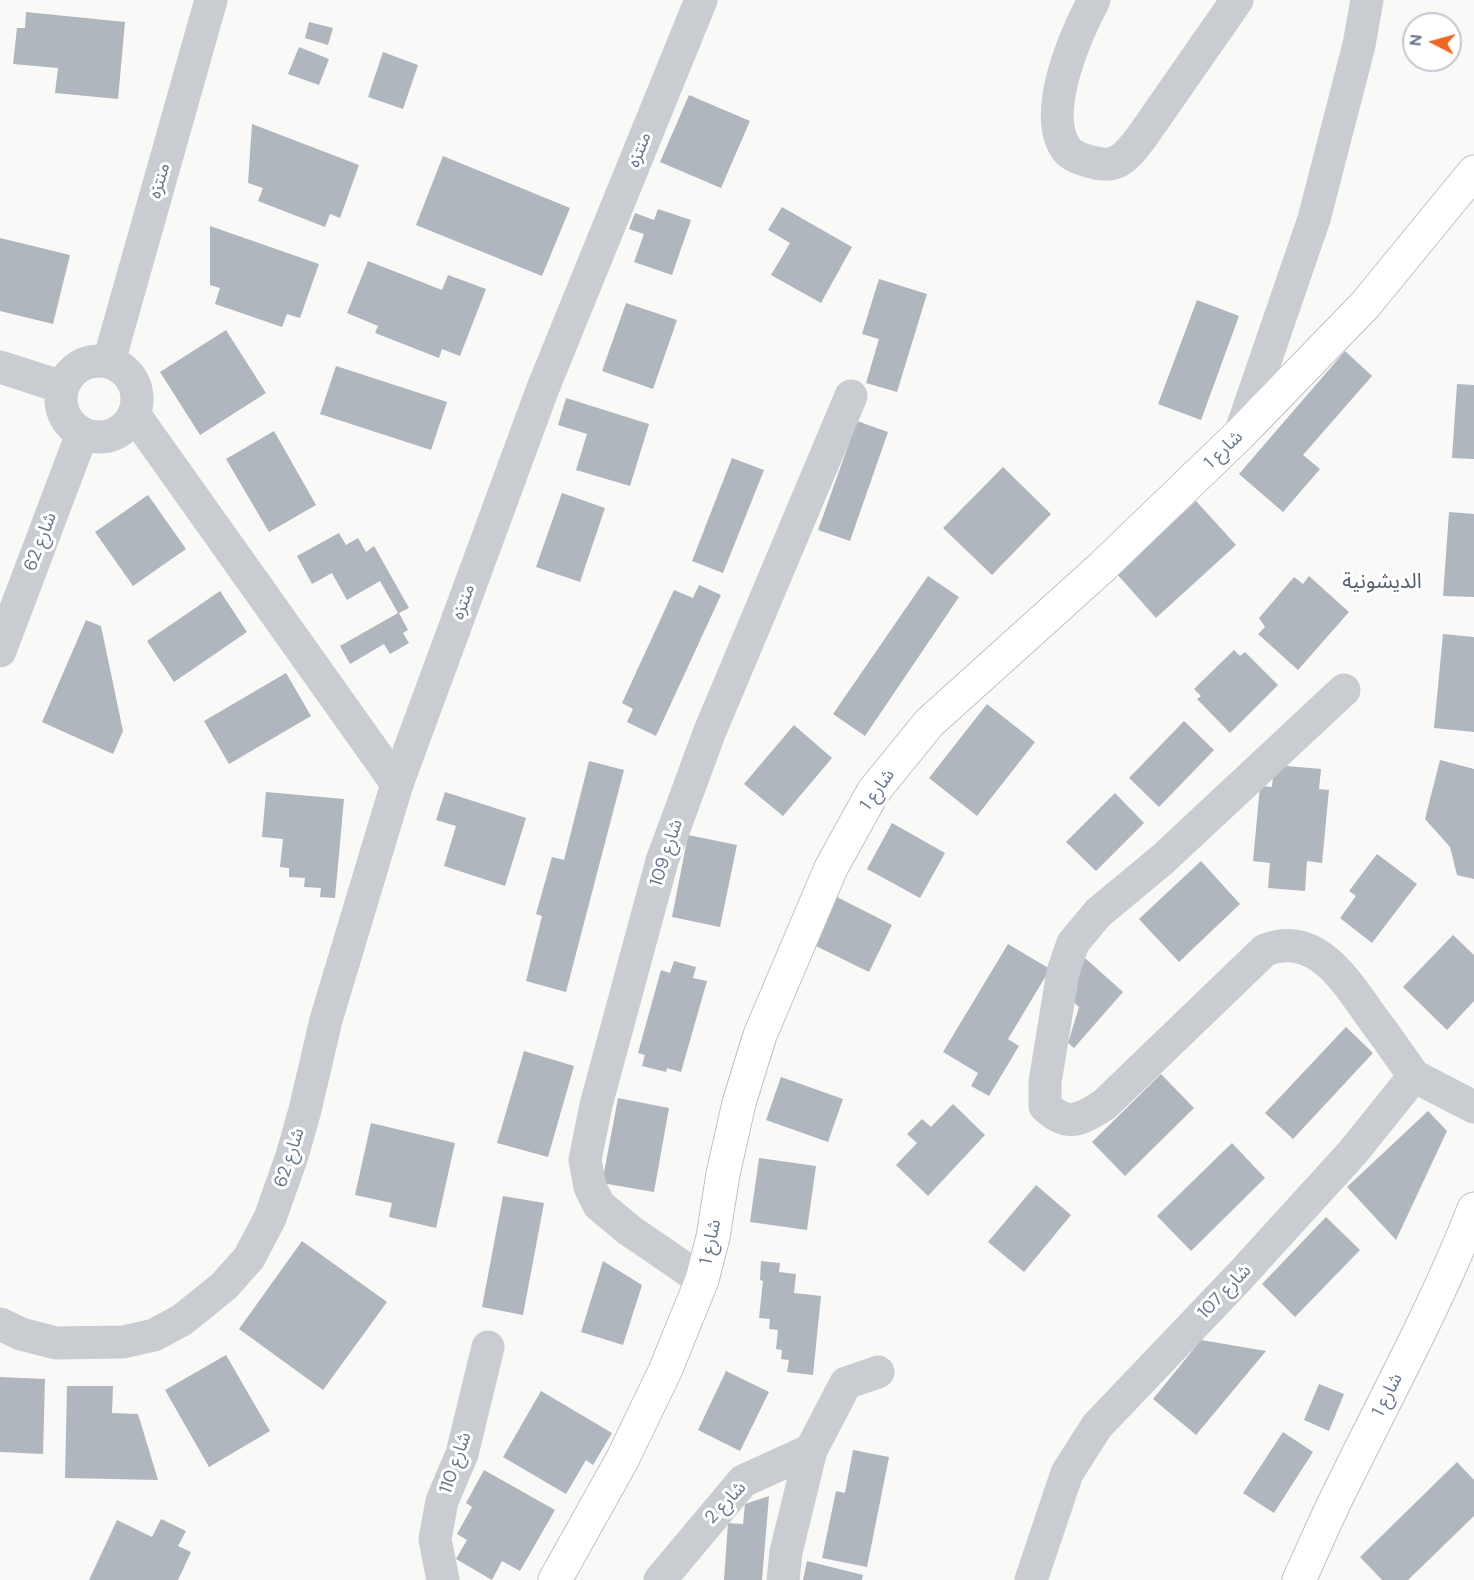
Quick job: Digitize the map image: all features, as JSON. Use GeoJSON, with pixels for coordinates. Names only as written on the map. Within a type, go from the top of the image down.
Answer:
{"type":"FeatureCollection","features":[{"type":"Feature","properties":{"kind":"street","name":"منتزه"},"geometry":{"type":"LineString","coordinates":[[109,361],[210,0]]}},
{"type":"Feature","properties":{"kind":"street","name":"منتزه"},"geometry":{"type":"LineString","coordinates":[[397,784],[543,388],[701,0]]}},
{"type":"Feature","properties":{"kind":"street"},"geometry":{"type":"LineString","coordinates":[[1095,0],[1081,26],[1065,68],[1058,108],[1061,136],[1067,150],[1076,157],[1094,163],[1111,165],[1127,156],[1141,138],[1237,0]]}},
{"type":"Feature","properties":{"kind":"street"},"geometry":{"type":"LineString","coordinates":[[1240,434],[1314,219],[1359,45],[1367,0]]}},
{"type":"Feature","properties":{"kind":"street","name":"شارع 1"},"geometry":{"type":"LineString","coordinates":[[555,1580],[622,1460],[665,1371],[702,1280],[713,1237],[723,1174],[740,1103],[760,1035],[831,868],[873,792],[929,723],[1102,567],[1240,434],[1365,305],[1474,172]]}},
{"type":"Feature","properties":{"kind":"street"},"geometry":{"type":"LineString","coordinates":[[89,361],[109,361],[123,369],[134,382],[137,398],[134,414],[125,427],[112,435],[97,438],[82,434],[68,423],[60,405],[62,387],[72,371],[89,361]]}},
{"type":"Feature","properties":{"kind":"street"},"geometry":{"type":"LineString","coordinates":[[0,367],[62,387]]}},
{"type":"Feature","properties":{"kind":"street","name":"شارع 109"},"geometry":{"type":"LineString","coordinates":[[702,1280],[629,1230],[599,1205],[590,1187],[585,1160],[596,1105],[662,861],[710,731],[851,396]]}},
{"type":"Feature","properties":{"kind":"street"},"geometry":{"type":"LineString","coordinates":[[134,414],[397,784]]}},
{"type":"Feature","properties":{"kind":"street","name":"شارع 62"},"geometry":{"type":"LineString","coordinates":[[0,651],[82,434]]}},
{"type":"Feature","properties":{"kind":"street"},"geometry":{"type":"LineString","coordinates":[[1344,690],[1163,859],[1098,913],[1073,943],[1062,972],[1045,1082],[1045,1106],[1056,1117],[1070,1121],[1084,1118],[1104,1105],[1265,950],[1279,944],[1297,945],[1316,953],[1342,975],[1414,1076],[1474,1107]]}},
{"type":"Feature","properties":{"kind":"street","name":"شارع 62"},"geometry":{"type":"LineString","coordinates":[[0,1324],[21,1334],[56,1343],[123,1342],[154,1335],[182,1320],[224,1286],[249,1258],[270,1218],[292,1156],[329,1009],[397,784]]}},
{"type":"Feature","properties":{"kind":"street","name":"شارع 107"},"geometry":{"type":"LineString","coordinates":[[1031,1580],[1066,1473],[1097,1426],[1263,1251],[1353,1152],[1414,1076]]}},
{"type":"Feature","properties":{"kind":"street","name":"شارع 1"},"geometry":{"type":"LineString","coordinates":[[1299,1580],[1342,1486],[1428,1317],[1453,1263],[1474,1209]]}},
{"type":"Feature","properties":{"kind":"street","name":"شارع 110"},"geometry":{"type":"LineString","coordinates":[[443,1580],[435,1539],[442,1502],[462,1454],[488,1347]]}},
{"type":"Feature","properties":{"kind":"street"},"geometry":{"type":"LineString","coordinates":[[783,1580],[786,1552],[811,1450],[846,1383],[878,1372]]}},
{"type":"Feature","properties":{"kind":"street","name":"شارع 2"},"geometry":{"type":"LineString","coordinates":[[660,1580],[743,1481],[811,1450]]}},
{"type":"Feature","properties":{"kind":"building"},"geometry":{"type":"Polygon","coordinates":[[[26,12],[125,22],[118,99],[55,93],[58,68],[13,64],[17,28],[25,28],[26,12]]]}},
{"type":"Feature","properties":{"kind":"building"},"geometry":{"type":"Polygon","coordinates":[[[309,22],[333,28],[328,45],[305,38],[309,22]]]}},
{"type":"Feature","properties":{"kind":"building"},"geometry":{"type":"Polygon","coordinates":[[[299,47],[329,59],[319,85],[288,74],[299,47]]]}},
{"type":"Feature","properties":{"kind":"building"},"geometry":{"type":"Polygon","coordinates":[[[383,52],[418,65],[403,109],[368,97],[383,52]]]}},
{"type":"Feature","properties":{"kind":"building"},"geometry":{"type":"Polygon","coordinates":[[[689,95],[750,121],[721,188],[660,162],[689,95]]]}},
{"type":"Feature","properties":{"kind":"building"},"geometry":{"type":"Polygon","coordinates":[[[252,124],[359,165],[340,218],[330,214],[325,227],[258,201],[263,188],[248,183],[252,124]]]}},
{"type":"Feature","properties":{"kind":"building"},"geometry":{"type":"Polygon","coordinates":[[[443,156],[570,208],[542,276],[416,225],[443,156]]]}},
{"type":"Feature","properties":{"kind":"building"},"geometry":{"type":"Polygon","coordinates":[[[782,207],[852,247],[821,303],[771,275],[790,243],[768,230],[782,207]]]}},
{"type":"Feature","properties":{"kind":"building"},"geometry":{"type":"Polygon","coordinates":[[[658,209],[691,220],[672,275],[634,262],[644,234],[629,229],[635,213],[654,220],[658,209]]]}},
{"type":"Feature","properties":{"kind":"building"},"geometry":{"type":"Polygon","coordinates":[[[210,226],[319,264],[300,318],[287,314],[282,327],[215,304],[220,288],[210,285],[210,226]]]}},
{"type":"Feature","properties":{"kind":"building"},"geometry":{"type":"Polygon","coordinates":[[[0,238],[70,255],[53,324],[0,311],[0,238]]]}},
{"type":"Feature","properties":{"kind":"building"},"geometry":{"type":"Polygon","coordinates":[[[368,261],[442,290],[448,275],[486,289],[460,356],[442,349],[439,358],[375,333],[378,326],[347,313],[368,261]]]}},
{"type":"Feature","properties":{"kind":"building"},"geometry":{"type":"Polygon","coordinates":[[[879,279],[927,294],[897,392],[866,383],[879,339],[862,334],[879,279]]]}},
{"type":"Feature","properties":{"kind":"building"},"geometry":{"type":"Polygon","coordinates":[[[1197,300],[1239,316],[1201,420],[1158,404],[1197,300]]]}},
{"type":"Feature","properties":{"kind":"building"},"geometry":{"type":"Polygon","coordinates":[[[626,303],[677,320],[653,389],[602,371],[626,303]]]}},
{"type":"Feature","properties":{"kind":"building"},"geometry":{"type":"Polygon","coordinates":[[[226,330],[266,393],[200,435],[160,372],[226,330]]]}},
{"type":"Feature","properties":{"kind":"building"},"geometry":{"type":"Polygon","coordinates":[[[1345,351],[1372,376],[1303,455],[1320,469],[1283,512],[1239,474],[1345,351]]]}},
{"type":"Feature","properties":{"kind":"building"},"geometry":{"type":"Polygon","coordinates":[[[336,366],[447,402],[431,450],[320,414],[336,366]]]}},
{"type":"Feature","properties":{"kind":"building"},"geometry":{"type":"Polygon","coordinates":[[[1457,384],[1474,385],[1474,459],[1452,458],[1457,384]]]}},
{"type":"Feature","properties":{"kind":"building"},"geometry":{"type":"Polygon","coordinates":[[[566,398],[649,424],[630,486],[576,470],[587,434],[558,425],[566,398]]]}},
{"type":"Feature","properties":{"kind":"building"},"geometry":{"type":"Polygon","coordinates":[[[857,421],[888,432],[850,541],[818,530],[857,421]]]}},
{"type":"Feature","properties":{"kind":"building"},"geometry":{"type":"Polygon","coordinates":[[[274,431],[316,505],[269,532],[226,459],[274,431]]]}},
{"type":"Feature","properties":{"kind":"building"},"geometry":{"type":"Polygon","coordinates":[[[732,458],[764,470],[723,573],[692,561],[732,458]]]}},
{"type":"Feature","properties":{"kind":"building"},"geometry":{"type":"Polygon","coordinates":[[[1003,467],[1051,514],[992,575],[943,528],[1003,467]]]}},
{"type":"Feature","properties":{"kind":"building"},"geometry":{"type":"Polygon","coordinates":[[[562,493],[605,508],[580,582],[536,567],[562,493]]]}},
{"type":"Feature","properties":{"kind":"building"},"geometry":{"type":"Polygon","coordinates":[[[148,495],[186,549],[133,586],[95,532],[148,495]]]}},
{"type":"Feature","properties":{"kind":"building"},"geometry":{"type":"Polygon","coordinates":[[[1196,501],[1236,545],[1156,618],[1117,574],[1196,501]]]}},
{"type":"Feature","properties":{"kind":"building"},"geometry":{"type":"Polygon","coordinates":[[[1449,512],[1474,514],[1474,597],[1443,596],[1449,512]]]}},
{"type":"Feature","properties":{"kind":"building"},"geometry":{"type":"Polygon","coordinates":[[[339,533],[346,545],[358,538],[366,552],[374,546],[409,608],[399,613],[408,630],[403,633],[409,643],[390,654],[384,644],[350,664],[340,646],[398,613],[380,581],[347,600],[332,573],[312,584],[297,556],[339,533]]]}},
{"type":"Feature","properties":{"kind":"building"},"geometry":{"type":"Polygon","coordinates":[[[928,576],[959,597],[865,736],[833,714],[928,576]]]}},
{"type":"Feature","properties":{"kind":"building"},"geometry":{"type":"Polygon","coordinates":[[[1309,576],[1349,612],[1298,670],[1258,634],[1265,627],[1259,618],[1294,577],[1303,584],[1309,576]]]}},
{"type":"Feature","properties":{"kind":"building"},"geometry":{"type":"Polygon","coordinates":[[[699,585],[721,595],[656,736],[627,722],[633,709],[622,703],[674,590],[693,598],[699,585]]]}},
{"type":"Feature","properties":{"kind":"building"},"geometry":{"type":"Polygon","coordinates":[[[220,591],[247,632],[174,682],[147,641],[220,591]]]}},
{"type":"Feature","properties":{"kind":"building"},"geometry":{"type":"Polygon","coordinates":[[[86,620],[101,626],[123,731],[113,754],[42,722],[86,620]]]}},
{"type":"Feature","properties":{"kind":"building"},"geometry":{"type":"Polygon","coordinates":[[[1443,634],[1474,637],[1474,732],[1434,728],[1443,634]]]}},
{"type":"Feature","properties":{"kind":"building"},"geometry":{"type":"Polygon","coordinates":[[[1234,650],[1240,656],[1245,652],[1278,685],[1230,733],[1197,699],[1201,696],[1194,689],[1234,650]]]}},
{"type":"Feature","properties":{"kind":"building"},"geometry":{"type":"Polygon","coordinates":[[[286,673],[311,716],[229,764],[204,721],[286,673]]]}},
{"type":"Feature","properties":{"kind":"building"},"geometry":{"type":"Polygon","coordinates":[[[987,704],[1035,742],[977,816],[929,778],[987,704]]]}},
{"type":"Feature","properties":{"kind":"building"},"geometry":{"type":"Polygon","coordinates":[[[1184,721],[1214,750],[1159,807],[1129,778],[1184,721]]]}},
{"type":"Feature","properties":{"kind":"building"},"geometry":{"type":"Polygon","coordinates":[[[794,725],[832,758],[783,816],[744,784],[794,725]]]}},
{"type":"Feature","properties":{"kind":"building"},"geometry":{"type":"Polygon","coordinates":[[[1440,760],[1474,769],[1474,879],[1457,875],[1450,847],[1425,819],[1440,760]]]}},
{"type":"Feature","properties":{"kind":"building"},"geometry":{"type":"Polygon","coordinates":[[[589,761],[624,770],[566,992],[526,981],[542,916],[536,914],[552,857],[564,860],[589,761]]]}},
{"type":"Feature","properties":{"kind":"building"},"geometry":{"type":"Polygon","coordinates":[[[1274,765],[1321,769],[1319,789],[1329,790],[1322,863],[1307,861],[1305,891],[1268,888],[1270,863],[1253,861],[1260,786],[1272,787],[1274,765]]]}},
{"type":"Feature","properties":{"kind":"building"},"geometry":{"type":"Polygon","coordinates":[[[266,792],[344,799],[335,898],[320,897],[321,888],[304,887],[305,878],[289,877],[289,868],[280,867],[283,839],[262,837],[266,792]]]}},
{"type":"Feature","properties":{"kind":"building"},"geometry":{"type":"Polygon","coordinates":[[[445,792],[526,818],[505,886],[444,866],[456,826],[436,820],[445,792]]]}},
{"type":"Feature","properties":{"kind":"building"},"geometry":{"type":"Polygon","coordinates":[[[1115,793],[1144,823],[1096,871],[1066,842],[1115,793]]]}},
{"type":"Feature","properties":{"kind":"building"},"geometry":{"type":"Polygon","coordinates":[[[892,823],[945,853],[920,898],[867,869],[892,823]]]}},
{"type":"Feature","properties":{"kind":"building"},"geometry":{"type":"Polygon","coordinates":[[[688,835],[737,845],[720,927],[672,917],[688,835]]]}},
{"type":"Feature","properties":{"kind":"building"},"geometry":{"type":"Polygon","coordinates":[[[1377,854],[1417,884],[1372,943],[1340,918],[1356,896],[1349,891],[1377,854]]]}},
{"type":"Feature","properties":{"kind":"building"},"geometry":{"type":"Polygon","coordinates":[[[1201,861],[1240,904],[1179,962],[1139,919],[1201,861]]]}},
{"type":"Feature","properties":{"kind":"building"},"geometry":{"type":"Polygon","coordinates":[[[837,897],[892,925],[869,972],[814,945],[837,897]]]}},
{"type":"Feature","properties":{"kind":"building"},"geometry":{"type":"Polygon","coordinates":[[[1453,935],[1474,955],[1474,1001],[1447,1030],[1403,987],[1453,935]]]}},
{"type":"Feature","properties":{"kind":"building"},"geometry":{"type":"Polygon","coordinates":[[[1008,944],[1050,969],[1008,1039],[1019,1046],[989,1096],[971,1086],[978,1073],[943,1052],[1008,944]]]}},
{"type":"Feature","properties":{"kind":"building"},"geometry":{"type":"Polygon","coordinates":[[[1076,950],[1123,992],[1074,1048],[1068,1043],[1079,1007],[1063,993],[1076,950]]]}},
{"type":"Feature","properties":{"kind":"building"},"geometry":{"type":"Polygon","coordinates":[[[674,961],[696,967],[693,978],[707,981],[681,1072],[667,1068],[666,1072],[642,1066],[645,1055],[638,1053],[661,970],[670,973],[674,961]]]}},
{"type":"Feature","properties":{"kind":"building"},"geometry":{"type":"Polygon","coordinates":[[[1346,1027],[1373,1053],[1293,1139],[1265,1113],[1346,1027]]]}},
{"type":"Feature","properties":{"kind":"building"},"geometry":{"type":"Polygon","coordinates":[[[524,1051],[574,1066],[548,1157],[497,1143],[524,1051]]]}},
{"type":"Feature","properties":{"kind":"building"},"geometry":{"type":"Polygon","coordinates":[[[1161,1074],[1194,1108],[1125,1176],[1092,1142],[1161,1074]]]}},
{"type":"Feature","properties":{"kind":"building"},"geometry":{"type":"Polygon","coordinates":[[[781,1077],[843,1099],[828,1142],[766,1120],[781,1077]]]}},
{"type":"Feature","properties":{"kind":"building"},"geometry":{"type":"Polygon","coordinates":[[[618,1098],[669,1108],[654,1192],[602,1183],[618,1098]]]}},
{"type":"Feature","properties":{"kind":"building"},"geometry":{"type":"Polygon","coordinates":[[[953,1104],[985,1135],[928,1196],[896,1165],[917,1143],[907,1134],[922,1119],[931,1127],[953,1104]]]}},
{"type":"Feature","properties":{"kind":"building"},"geometry":{"type":"Polygon","coordinates":[[[1428,1111],[1447,1131],[1396,1240],[1347,1187],[1428,1111]]]}},
{"type":"Feature","properties":{"kind":"building"},"geometry":{"type":"Polygon","coordinates":[[[371,1123],[455,1143],[436,1228],[389,1217],[392,1203],[355,1195],[371,1123]]]}},
{"type":"Feature","properties":{"kind":"building"},"geometry":{"type":"Polygon","coordinates":[[[1232,1143],[1265,1178],[1191,1251],[1157,1216],[1232,1143]]]}},
{"type":"Feature","properties":{"kind":"building"},"geometry":{"type":"Polygon","coordinates":[[[759,1158],[816,1166],[807,1230],[750,1222],[759,1158]]]}},
{"type":"Feature","properties":{"kind":"building"},"geometry":{"type":"Polygon","coordinates":[[[1036,1185],[1071,1215],[1024,1272],[988,1242],[1036,1185]]]}},
{"type":"Feature","properties":{"kind":"building"},"geometry":{"type":"Polygon","coordinates":[[[503,1196],[544,1203],[523,1315],[482,1307],[503,1196]]]}},
{"type":"Feature","properties":{"kind":"building"},"geometry":{"type":"Polygon","coordinates":[[[1326,1217],[1360,1250],[1295,1317],[1262,1284],[1326,1217]]]}},
{"type":"Feature","properties":{"kind":"building"},"geometry":{"type":"Polygon","coordinates":[[[302,1241],[387,1302],[323,1390],[239,1329],[302,1241]]]}},
{"type":"Feature","properties":{"kind":"building"},"geometry":{"type":"Polygon","coordinates":[[[603,1261],[642,1285],[623,1345],[581,1332],[603,1261]]]}},
{"type":"Feature","properties":{"kind":"building"},"geometry":{"type":"Polygon","coordinates":[[[761,1261],[780,1263],[779,1272],[796,1274],[794,1293],[821,1296],[813,1375],[787,1372],[789,1360],[781,1359],[782,1350],[776,1349],[778,1330],[769,1329],[770,1319],[759,1318],[763,1281],[760,1280],[761,1261]]]}},
{"type":"Feature","properties":{"kind":"building"},"geometry":{"type":"Polygon","coordinates":[[[1201,1340],[1266,1351],[1196,1435],[1153,1399],[1201,1340]]]}},
{"type":"Feature","properties":{"kind":"building"},"geometry":{"type":"Polygon","coordinates":[[[226,1355],[270,1431],[209,1467],[165,1390],[226,1355]]]}},
{"type":"Feature","properties":{"kind":"building"},"geometry":{"type":"Polygon","coordinates":[[[726,1371],[769,1392],[740,1451],[698,1430],[726,1371]]]}},
{"type":"Feature","properties":{"kind":"building"},"geometry":{"type":"Polygon","coordinates":[[[0,1377],[45,1379],[43,1454],[0,1452],[0,1377]]]}},
{"type":"Feature","properties":{"kind":"building"},"geometry":{"type":"Polygon","coordinates":[[[1319,1384],[1344,1394],[1329,1431],[1304,1420],[1319,1384]]]}},
{"type":"Feature","properties":{"kind":"building"},"geometry":{"type":"Polygon","coordinates":[[[67,1386],[113,1386],[112,1413],[138,1414],[158,1480],[65,1478],[67,1386]]]}},
{"type":"Feature","properties":{"kind":"building"},"geometry":{"type":"Polygon","coordinates":[[[541,1391],[612,1433],[593,1465],[586,1460],[566,1494],[503,1457],[541,1391]]]}},
{"type":"Feature","properties":{"kind":"building"},"geometry":{"type":"Polygon","coordinates":[[[1283,1432],[1313,1452],[1274,1513],[1243,1493],[1283,1432]]]}},
{"type":"Feature","properties":{"kind":"building"},"geometry":{"type":"Polygon","coordinates":[[[853,1450],[889,1457],[867,1567],[822,1558],[836,1491],[845,1493],[853,1450]]]}},
{"type":"Feature","properties":{"kind":"building"},"geometry":{"type":"Polygon","coordinates":[[[1457,1462],[1474,1480],[1474,1516],[1408,1580],[1382,1580],[1360,1557],[1457,1462]]]}},
{"type":"Feature","properties":{"kind":"building"},"geometry":{"type":"Polygon","coordinates":[[[484,1470],[555,1510],[520,1571],[502,1561],[492,1580],[456,1559],[467,1540],[457,1534],[472,1507],[466,1503],[484,1470]]]}},
{"type":"Feature","properties":{"kind":"building"},"geometry":{"type":"Polygon","coordinates":[[[769,1496],[762,1580],[724,1580],[728,1523],[743,1524],[745,1504],[769,1496]]]}},
{"type":"Feature","properties":{"kind":"building"},"geometry":{"type":"Polygon","coordinates":[[[161,1519],[186,1531],[178,1546],[191,1552],[178,1580],[89,1580],[117,1520],[152,1537],[161,1519]]]}},
{"type":"Feature","properties":{"kind":"building"},"geometry":{"type":"Polygon","coordinates":[[[807,1561],[863,1575],[862,1580],[803,1580],[807,1561]]]}},
{"type":"Feature","properties":{"kind":"district","name":"الديشونية"},"geometry":{"type":"Point","coordinates":[1382,582]}}]}
